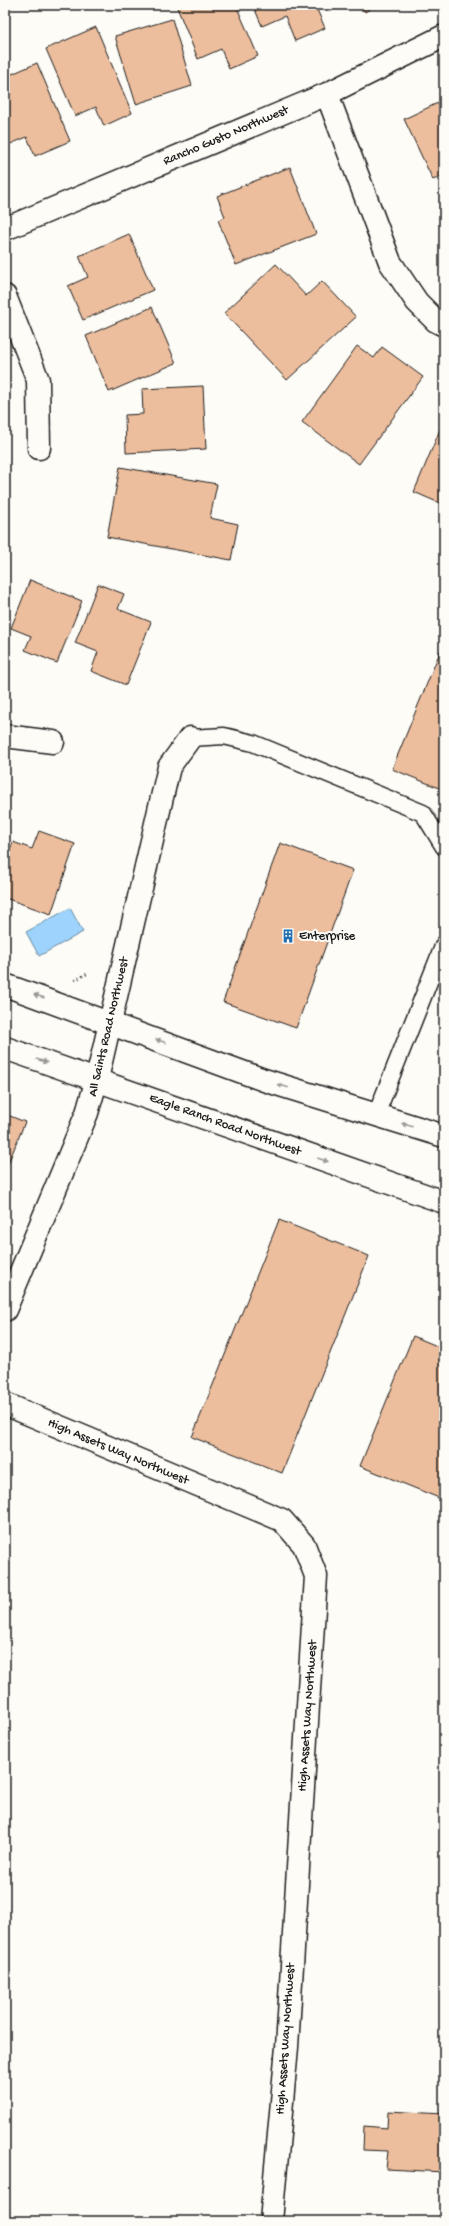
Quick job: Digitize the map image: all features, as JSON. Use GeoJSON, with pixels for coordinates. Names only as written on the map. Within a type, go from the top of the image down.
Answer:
{"type":"FeatureCollection","features":[{"type":"Feature","properties":{"kind":"street","name":"Rancho Gusto Northwest"},"geometry":{"type":"LineString","coordinates":[[5,229],[327,94],[444,36]]}},
{"type":"Feature","properties":{"kind":"street"},"geometry":{"type":"LineString","coordinates":[[327,94],[390,262],[417,302],[436,321],[444,325]]}},
{"type":"Feature","properties":{"kind":"street"},"geometry":{"type":"LineString","coordinates":[[5,296],[38,380],[39,448]]}},
{"type":"Feature","properties":{"kind":"street"},"geometry":{"type":"LineString","coordinates":[[5,736],[53,742]]}},
{"type":"Feature","properties":{"kind":"street","name":"All Saints Road Northwest"},"geometry":{"type":"LineString","coordinates":[[5,1310],[87,1113],[97,1079],[169,767],[190,738]]}},
{"type":"Feature","properties":{"kind":"street"},"geometry":{"type":"LineString","coordinates":[[5,985],[264,1080],[444,1136]]}},
{"type":"Feature","properties":{"kind":"street","name":"Eagle Ranch Road Northwest"},"geometry":{"type":"LineString","coordinates":[[5,1048],[97,1079],[444,1202]]}},
{"type":"Feature","properties":{"kind":"street","name":"High Assets Way Northwest"},"geometry":{"type":"LineString","coordinates":[[5,1404],[282,1520],[304,1545],[316,1576],[287,2047],[271,2221]]}},
{"type":"Feature","properties":{"kind":"lane"},"geometry":{"type":"LineString","coordinates":[[190,738],[224,736],[253,743],[423,813],[444,847]]}},
{"type":"Feature","properties":{"kind":"lane"},"geometry":{"type":"LineString","coordinates":[[376,1115],[444,944]]}},
{"type":"Feature","properties":{"kind":"water"},"geometry":{"type":"Polygon","coordinates":[[[70,908],[83,932],[39,956],[26,932],[70,908]]]}},
{"type":"Feature","properties":{"kind":"building"},"geometry":{"type":"Polygon","coordinates":[[[176,5],[236,5],[258,56],[229,69],[221,49],[198,59],[176,5]]]}},
{"type":"Feature","properties":{"kind":"building"},"geometry":{"type":"Polygon","coordinates":[[[253,5],[315,5],[325,28],[295,41],[285,16],[262,26],[253,5]]]}},
{"type":"Feature","properties":{"kind":"building"},"geometry":{"type":"Polygon","coordinates":[[[360,5],[376,5],[365,12],[360,5]]]}},
{"type":"Feature","properties":{"kind":"building"},"geometry":{"type":"Polygon","coordinates":[[[172,19],[192,86],[136,104],[115,36],[172,19]]]}},
{"type":"Feature","properties":{"kind":"building"},"geometry":{"type":"Polygon","coordinates":[[[96,27],[132,113],[104,126],[96,107],[75,116],[46,49],[96,27]]]}},
{"type":"Feature","properties":{"kind":"building"},"geometry":{"type":"Polygon","coordinates":[[[37,63],[70,141],[35,156],[27,137],[8,145],[5,138],[5,77],[37,63]]]}},
{"type":"Feature","properties":{"kind":"building"},"geometry":{"type":"Polygon","coordinates":[[[444,100],[444,175],[433,180],[404,119],[444,100]]]}},
{"type":"Feature","properties":{"kind":"building"},"geometry":{"type":"Polygon","coordinates":[[[290,167],[316,234],[236,265],[218,220],[225,217],[217,196],[290,167]]]}},
{"type":"Feature","properties":{"kind":"building"},"geometry":{"type":"Polygon","coordinates":[[[129,234],[153,290],[83,320],[68,286],[88,277],[79,256],[129,234]]]}},
{"type":"Feature","properties":{"kind":"building"},"geometry":{"type":"Polygon","coordinates":[[[276,264],[306,296],[322,281],[356,317],[287,380],[224,313],[276,264]]]}},
{"type":"Feature","properties":{"kind":"building"},"geometry":{"type":"Polygon","coordinates":[[[152,307],[176,363],[109,392],[86,336],[152,307]]]}},
{"type":"Feature","properties":{"kind":"building"},"geometry":{"type":"Polygon","coordinates":[[[357,346],[374,358],[382,347],[423,377],[359,464],[302,422],[357,346]]]}},
{"type":"Feature","properties":{"kind":"building"},"geometry":{"type":"Polygon","coordinates":[[[203,386],[206,449],[126,453],[125,415],[143,414],[142,389],[203,386]]]}},
{"type":"Feature","properties":{"kind":"building"},"geometry":{"type":"Polygon","coordinates":[[[444,420],[444,505],[414,492],[444,420]]]}},
{"type":"Feature","properties":{"kind":"building"},"geometry":{"type":"Polygon","coordinates":[[[120,467],[217,484],[210,518],[238,524],[231,560],[107,537],[120,467]]]}},
{"type":"Feature","properties":{"kind":"building"},"geometry":{"type":"Polygon","coordinates":[[[30,580],[82,601],[57,663],[25,650],[31,636],[11,628],[30,580]]]}},
{"type":"Feature","properties":{"kind":"building"},"geometry":{"type":"Polygon","coordinates":[[[98,584],[124,594],[118,609],[151,622],[126,685],[91,671],[98,652],[75,643],[98,584]]]}},
{"type":"Feature","properties":{"kind":"building"},"geometry":{"type":"Polygon","coordinates":[[[444,642],[444,790],[392,769],[444,642]]]}},
{"type":"Feature","properties":{"kind":"building"},"geometry":{"type":"Polygon","coordinates":[[[39,831],[75,844],[51,914],[5,898],[5,864],[13,842],[32,849],[39,831]]]}},
{"type":"Feature","properties":{"kind":"building","name":"Enterprise"},"geometry":{"type":"Polygon","coordinates":[[[280,843],[353,870],[296,1028],[223,1002],[280,843]]]}},
{"type":"Feature","properties":{"kind":"building"},"geometry":{"type":"Polygon","coordinates":[[[5,1114],[25,1122],[5,1171],[5,1114]]]}},
{"type":"Feature","properties":{"kind":"building"},"geometry":{"type":"Polygon","coordinates":[[[279,1220],[369,1256],[282,1473],[192,1437],[279,1220]]]}},
{"type":"Feature","properties":{"kind":"building"},"geometry":{"type":"Polygon","coordinates":[[[413,1336],[444,1349],[444,1500],[360,1466],[413,1336]]]}},
{"type":"Feature","properties":{"kind":"building"},"geometry":{"type":"Polygon","coordinates":[[[388,2111],[444,2114],[444,2172],[386,2169],[388,2151],[363,2150],[364,2126],[387,2128],[388,2111]]]}},
{"type":"Feature","properties":{"kind":"place","name":"Enterprise"},"geometry":{"type":"Point","coordinates":[288,936]}}]}
